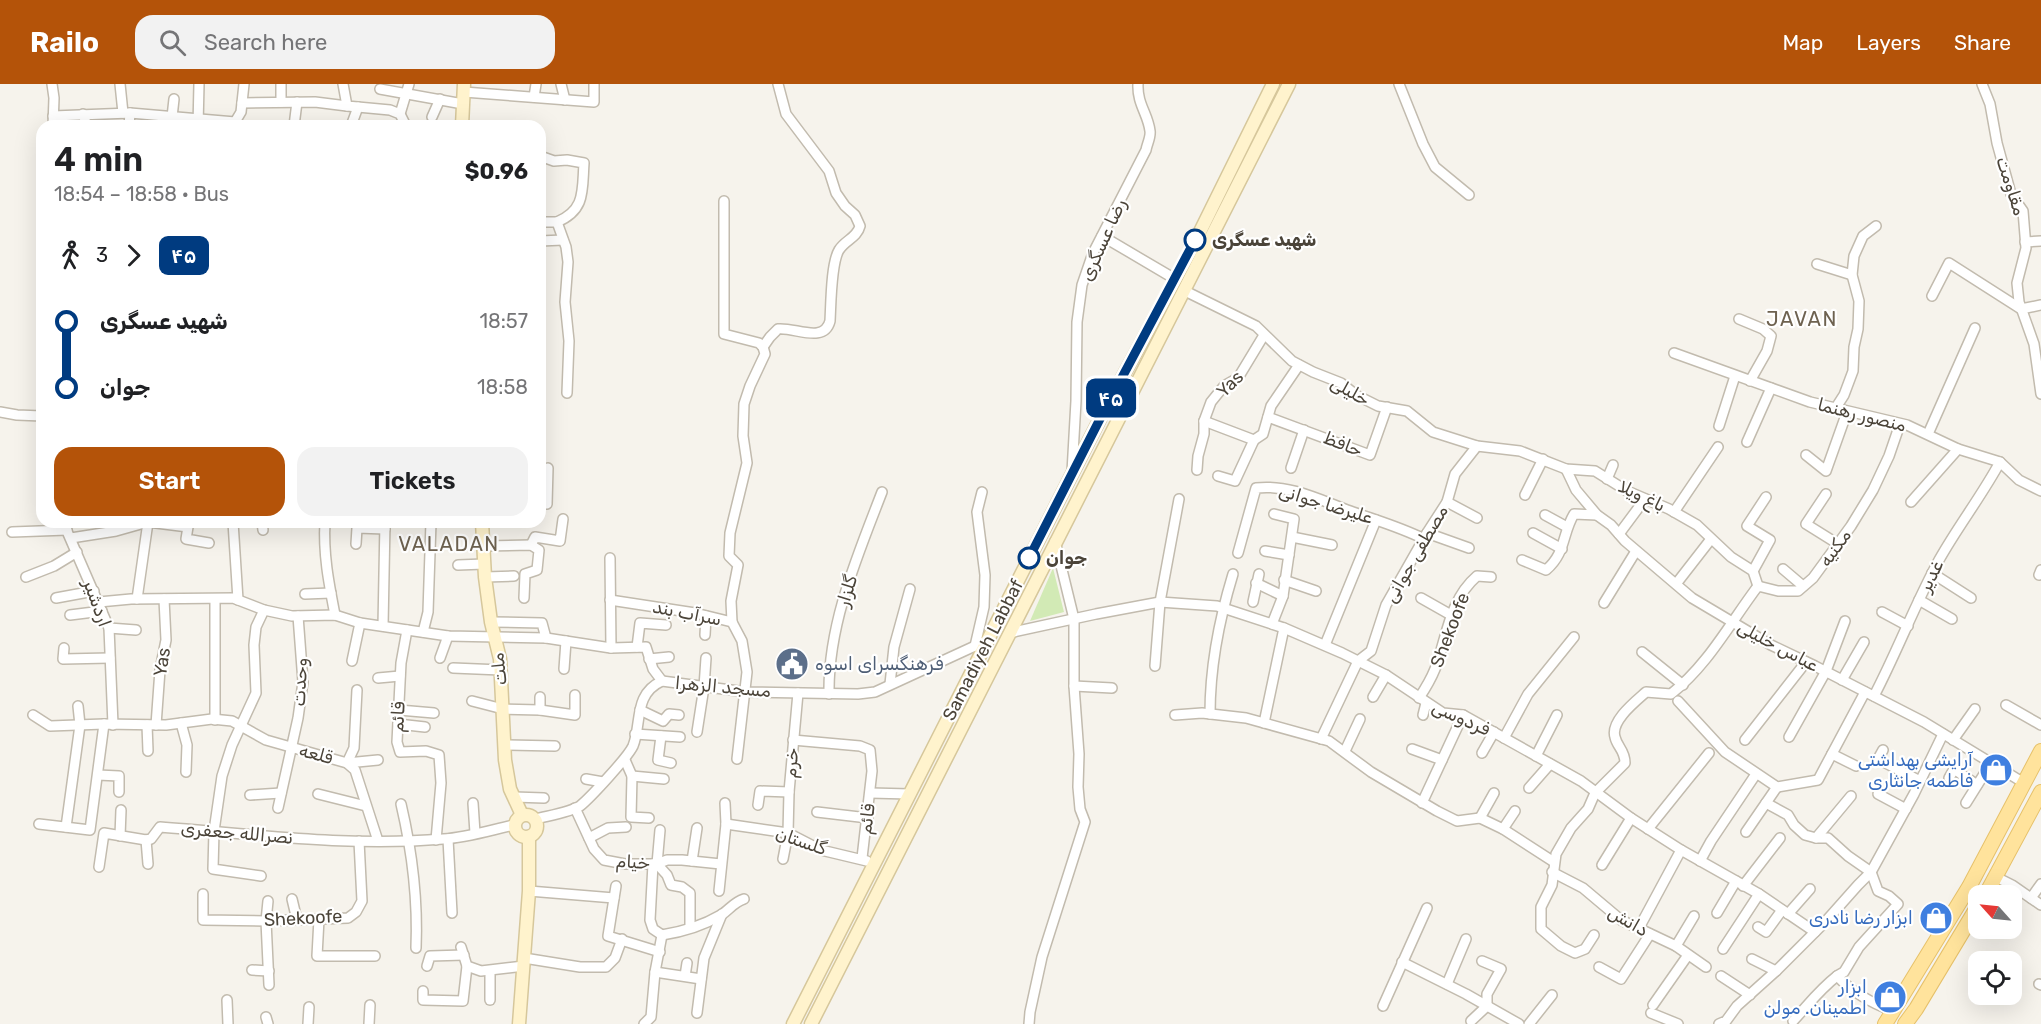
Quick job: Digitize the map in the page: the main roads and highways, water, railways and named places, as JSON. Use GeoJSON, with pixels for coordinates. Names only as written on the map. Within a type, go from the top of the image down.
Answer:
{"type":"FeatureCollection","features":[{"type":"Feature","properties":{"kind":"main road","name":"Samadiyeh Labbaf"},"geometry":{"type":"LineString","coordinates":[[793,1024],[1273,84]]}},
{"type":"Feature","properties":{"kind":"main road","name":"Samadiyeh Labbaf"},"geometry":{"type":"LineString","coordinates":[[811,1024],[1289,84]]}},
{"type":"Feature","properties":{"kind":"main road"},"geometry":{"type":"LineString","coordinates":[[462,120],[464,93]]}},
{"type":"Feature","properties":{"kind":"main road"},"geometry":{"type":"LineString","coordinates":[[1115,391],[1128,398]]}},
{"type":"Feature","properties":{"kind":"main road","name":"ملت"},"geometry":{"type":"LineString","coordinates":[[482,528],[485,577],[501,670],[504,745],[510,789],[514,797],[518,820]]}},
{"type":"Feature","properties":{"kind":"main road"},"geometry":{"type":"LineString","coordinates":[[1885,1024],[1969,887],[2041,751]]}},
{"type":"Feature","properties":{"kind":"main road"},"geometry":{"type":"LineString","coordinates":[[1991,885],[2041,794]]}},
{"type":"Feature","properties":{"kind":"main road"},"geometry":{"type":"LineString","coordinates":[[530,815],[536,819],[535,833],[529,837],[519,835],[518,820],[530,815]]}},
{"type":"Feature","properties":{"kind":"main road"},"geometry":{"type":"LineString","coordinates":[[519,1024],[529,891],[529,837]]}},
{"type":"Feature","properties":{"kind":"main road"},"geometry":{"type":"LineString","coordinates":[[1905,1024],[1968,923]]}},
{"type":"Feature","properties":{"kind":"place","name":"شهید عسگری"},"geometry":{"type":"Point","coordinates":[1195,240]}},
{"type":"Feature","properties":{"kind":"place","name":"جوان"},"geometry":{"type":"Point","coordinates":[1029,558]}},
{"type":"Feature","properties":{"kind":"place","name":"فرهنگسرای اسوه"},"geometry":{"type":"Point","coordinates":[792,664]}},
{"type":"Feature","properties":{"kind":"place","name":"آرایشی بهداشتی فاطمه جانثاری"},"geometry":{"type":"Point","coordinates":[1996,770]}},
{"type":"Feature","properties":{"kind":"place","name":"ابزار رضا نادری"},"geometry":{"type":"Point","coordinates":[1936,918]}},
{"type":"Feature","properties":{"kind":"place","name":"ابزار اطمینان. مولن"},"geometry":{"type":"Point","coordinates":[1890,997]}},
{"type":"Feature","properties":{"kind":"district","name":"JAVAN"},"geometry":{"type":"Point","coordinates":[1802,319]}},
{"type":"Feature","properties":{"kind":"district","name":"VALADAN"},"geometry":{"type":"Point","coordinates":[449,544]}}]}
